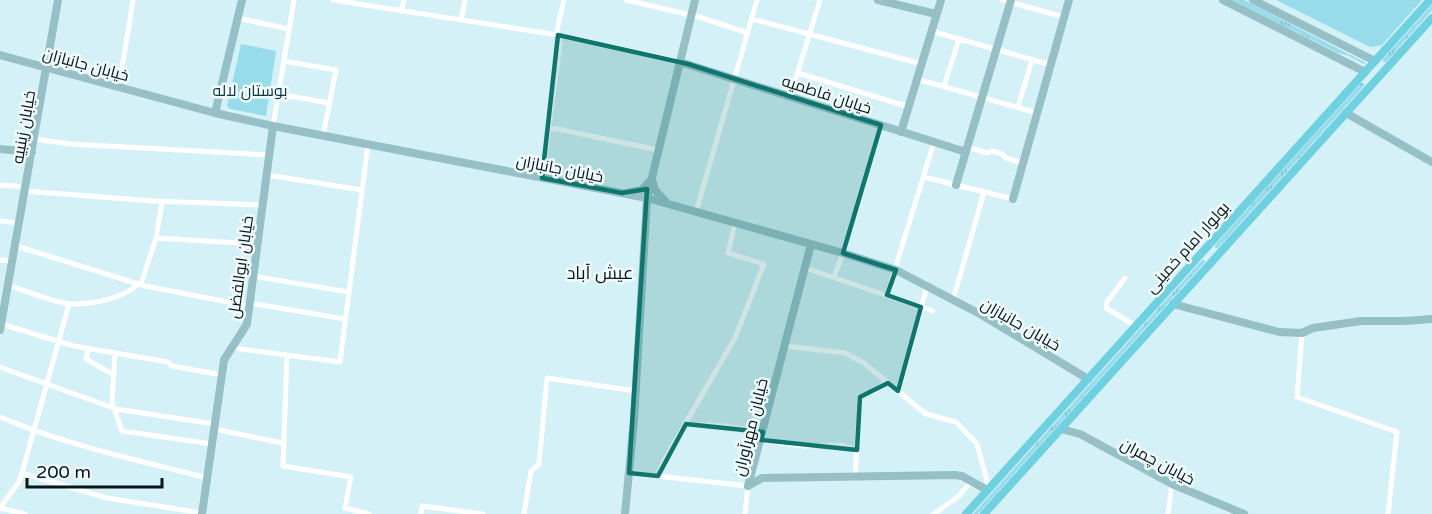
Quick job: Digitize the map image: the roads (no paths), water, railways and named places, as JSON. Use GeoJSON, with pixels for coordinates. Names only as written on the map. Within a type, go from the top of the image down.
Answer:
{"type":"FeatureCollection","features":[{"type":"Feature","properties":{"kind":"main road","name":"بولوار امام خمینی"},"geometry":{"type":"LineString","coordinates":[[966,514],[1205,249],[1369,72],[1430,0]]}},
{"type":"Feature","properties":{"kind":"main road","name":"بولوار امام خمینی"},"geometry":{"type":"LineString","coordinates":[[984,514],[1432,18]]}},
{"type":"Feature","properties":{"kind":"main road"},"geometry":{"type":"LineString","coordinates":[[1319,142],[1369,72],[1388,67]]}},
{"type":"Feature","properties":{"kind":"main road"},"geometry":{"type":"LineString","coordinates":[[1205,249],[1215,258]]}},
{"type":"Feature","properties":{"kind":"street","name":"خیابان زینبیه"},"geometry":{"type":"LineString","coordinates":[[1,327],[3,298],[16,246],[58,0]]}},
{"type":"Feature","properties":{"kind":"street"},"geometry":{"type":"LineString","coordinates":[[119,87],[133,0]]}},
{"type":"Feature","properties":{"kind":"street"},"geometry":{"type":"LineString","coordinates":[[215,113],[242,0]]}},
{"type":"Feature","properties":{"kind":"street"},"geometry":{"type":"LineString","coordinates":[[273,126],[294,0]]}},
{"type":"Feature","properties":{"kind":"street"},"geometry":{"type":"LineString","coordinates":[[333,0],[558,35],[680,62]]}},
{"type":"Feature","properties":{"kind":"street"},"geometry":{"type":"LineString","coordinates":[[401,11],[404,0]]}},
{"type":"Feature","properties":{"kind":"street"},"geometry":{"type":"LineString","coordinates":[[461,21],[465,0]]}},
{"type":"Feature","properties":{"kind":"street"},"geometry":{"type":"LineString","coordinates":[[542,178],[560,44],[557,30],[564,0]]}},
{"type":"Feature","properties":{"kind":"street"},"geometry":{"type":"LineString","coordinates":[[626,0],[692,15],[748,33]]}},
{"type":"Feature","properties":{"kind":"street"},"geometry":{"type":"LineString","coordinates":[[625,514],[636,391],[646,198],[695,0]]}},
{"type":"Feature","properties":{"kind":"street"},"geometry":{"type":"LineString","coordinates":[[696,212],[757,0]]}},
{"type":"Feature","properties":{"kind":"street"},"geometry":{"type":"LineString","coordinates":[[790,97],[820,0]]}},
{"type":"Feature","properties":{"kind":"street"},"geometry":{"type":"LineString","coordinates":[[878,0],[936,14]]}},
{"type":"Feature","properties":{"kind":"street"},"geometry":{"type":"LineString","coordinates":[[901,132],[940,0]]}},
{"type":"Feature","properties":{"kind":"street"},"geometry":{"type":"LineString","coordinates":[[924,177],[1013,200],[1069,0]]}},
{"type":"Feature","properties":{"kind":"street"},"geometry":{"type":"LineString","coordinates":[[1223,0],[1369,72]]}},
{"type":"Feature","properties":{"kind":"street"},"geometry":{"type":"LineString","coordinates":[[1253,0],[1369,72]]}},
{"type":"Feature","properties":{"kind":"street"},"geometry":{"type":"LineString","coordinates":[[956,185],[1008,1],[1064,17]]}},
{"type":"Feature","properties":{"kind":"street"},"geometry":{"type":"LineString","coordinates":[[237,18],[289,28]]}},
{"type":"Feature","properties":{"kind":"street"},"geometry":{"type":"LineString","coordinates":[[752,19],[922,64]]}},
{"type":"Feature","properties":{"kind":"street"},"geometry":{"type":"LineString","coordinates":[[931,31],[1051,65]]}},
{"type":"Feature","properties":{"kind":"street"},"geometry":{"type":"LineString","coordinates":[[944,86],[959,39]]}},
{"type":"Feature","properties":{"kind":"street","name":"خیابان جانبازان"},"geometry":{"type":"LineString","coordinates":[[0,56],[215,113],[273,126],[646,198],[843,253],[896,270],[953,300],[1088,379]]}},
{"type":"Feature","properties":{"kind":"street"},"geometry":{"type":"LineString","coordinates":[[1018,107],[1032,60]]}},
{"type":"Feature","properties":{"kind":"street"},"geometry":{"type":"LineString","coordinates":[[284,61],[336,70],[323,136]]}},
{"type":"Feature","properties":{"kind":"street","name":"خیابان فاطمیه"},"geometry":{"type":"LineString","coordinates":[[680,62],[901,132],[966,150]]}},
{"type":"Feature","properties":{"kind":"street"},"geometry":{"type":"LineString","coordinates":[[798,73],[909,107]]}},
{"type":"Feature","properties":{"kind":"street"},"geometry":{"type":"LineString","coordinates":[[917,79],[1037,113]]}},
{"type":"Feature","properties":{"kind":"street"},"geometry":{"type":"LineString","coordinates":[[278,94],[329,103]]}},
{"type":"Feature","properties":{"kind":"street"},"geometry":{"type":"LineString","coordinates":[[1346,112],[1432,162]]}},
{"type":"Feature","properties":{"kind":"street"},"geometry":{"type":"LineString","coordinates":[[834,277],[881,125]]}},
{"type":"Feature","properties":{"kind":"street","name":"خیابان ابوالفضل"},"geometry":{"type":"LineString","coordinates":[[202,514],[225,360],[247,324],[273,126]]}},
{"type":"Feature","properties":{"kind":"street"},"geometry":{"type":"LineString","coordinates":[[548,127],[658,150]]}},
{"type":"Feature","properties":{"kind":"street"},"geometry":{"type":"LineString","coordinates":[[34,139],[70,144],[269,155]]}},
{"type":"Feature","properties":{"kind":"street"},"geometry":{"type":"LineString","coordinates":[[887,295],[934,142]]}},
{"type":"Feature","properties":{"kind":"street"},"geometry":{"type":"LineString","coordinates":[[233,348],[340,362],[368,144]]}},
{"type":"Feature","properties":{"kind":"street"},"geometry":{"type":"LineString","coordinates":[[0,150],[32,153]]}},
{"type":"Feature","properties":{"kind":"street"},"geometry":{"type":"LineString","coordinates":[[966,150],[1002,154],[1006,158],[1023,163]]}},
{"type":"Feature","properties":{"kind":"street"},"geometry":{"type":"LineString","coordinates":[[267,175],[362,190]]}},
{"type":"Feature","properties":{"kind":"street"},"geometry":{"type":"LineString","coordinates":[[622,193],[642,190],[651,178]]}},
{"type":"Feature","properties":{"kind":"street"},"geometry":{"type":"LineString","coordinates":[[651,178],[655,190],[670,205]]}},
{"type":"Feature","properties":{"kind":"street"},"geometry":{"type":"LineString","coordinates":[[0,185],[162,202],[262,205]]}},
{"type":"Feature","properties":{"kind":"street"},"geometry":{"type":"LineString","coordinates":[[953,300],[984,192]]}},
{"type":"Feature","properties":{"kind":"street"},"geometry":{"type":"LineString","coordinates":[[8,285],[69,304],[116,298],[132,290],[140,284],[156,238],[162,202]]}},
{"type":"Feature","properties":{"kind":"street"},"geometry":{"type":"LineString","coordinates":[[0,221],[20,222]]}},
{"type":"Feature","properties":{"kind":"street"},"geometry":{"type":"LineString","coordinates":[[658,476],[663,462],[735,338],[764,264],[728,253],[735,223]]}},
{"type":"Feature","properties":{"kind":"street"},"geometry":{"type":"LineString","coordinates":[[156,238],[258,244]]}},
{"type":"Feature","properties":{"kind":"street","name":"خیابان مهرآوران"},"geometry":{"type":"LineString","coordinates":[[748,486],[811,244]]}},
{"type":"Feature","properties":{"kind":"street"},"geometry":{"type":"LineString","coordinates":[[16,246],[140,284],[249,305],[345,319]]}},
{"type":"Feature","properties":{"kind":"street"},"geometry":{"type":"LineString","coordinates":[[0,260],[13,261]]}},
{"type":"Feature","properties":{"kind":"street"},"geometry":{"type":"LineString","coordinates":[[805,268],[933,311]]}},
{"type":"Feature","properties":{"kind":"street"},"geometry":{"type":"LineString","coordinates":[[253,276],[349,292]]}},
{"type":"Feature","properties":{"kind":"street"},"geometry":{"type":"LineString","coordinates":[[1125,278],[1107,302],[1106,309],[1136,326]]}},
{"type":"Feature","properties":{"kind":"street"},"geometry":{"type":"LineString","coordinates":[[898,391],[927,286]]}},
{"type":"Feature","properties":{"kind":"street"},"geometry":{"type":"LineString","coordinates":[[25,514],[0,508],[19,482],[69,304]]}},
{"type":"Feature","properties":{"kind":"street"},"geometry":{"type":"LineString","coordinates":[[1173,304],[1279,332],[1302,333],[1312,328],[1361,321],[1432,319]]}},
{"type":"Feature","properties":{"kind":"street"},"geometry":{"type":"LineString","coordinates":[[1,327],[88,349],[168,362],[172,366],[222,375]]}},
{"type":"Feature","properties":{"kind":"street"},"geometry":{"type":"LineString","coordinates":[[1302,333],[1297,397],[1396,432],[1388,514]]}},
{"type":"Feature","properties":{"kind":"street"},"geometry":{"type":"LineString","coordinates":[[785,346],[845,353],[864,363],[926,414],[956,422],[977,444],[989,489]]}},
{"type":"Feature","properties":{"kind":"street"},"geometry":{"type":"LineString","coordinates":[[88,349],[86,359],[114,375]]}},
{"type":"Feature","properties":{"kind":"street"},"geometry":{"type":"LineString","coordinates":[[115,353],[112,404],[122,431],[212,444]]}},
{"type":"Feature","properties":{"kind":"street"},"geometry":{"type":"LineString","coordinates":[[287,355],[283,466],[351,477],[345,508],[369,514]]}},
{"type":"Feature","properties":{"kind":"street"},"geometry":{"type":"LineString","coordinates":[[0,368],[114,408],[215,427],[283,443]]}},
{"type":"Feature","properties":{"kind":"street"},"geometry":{"type":"LineString","coordinates":[[524,514],[531,471],[539,464],[547,378],[636,391]]}},
{"type":"Feature","properties":{"kind":"street"},"geometry":{"type":"LineString","coordinates":[[855,477],[860,397],[880,388],[885,380]]}},
{"type":"Feature","properties":{"kind":"street"},"geometry":{"type":"LineString","coordinates":[[0,417],[70,442],[207,478]]}},
{"type":"Feature","properties":{"kind":"street"},"geometry":{"type":"LineString","coordinates":[[686,424],[723,426],[804,446],[842,445],[857,450]]}},
{"type":"Feature","properties":{"kind":"street","name":"خیابان چمران"},"geometry":{"type":"LineString","coordinates":[[1061,429],[1080,434],[1172,484],[1244,514]]}},
{"type":"Feature","properties":{"kind":"street"},"geometry":{"type":"LineString","coordinates":[[22,473],[107,498],[202,514]]}},
{"type":"Feature","properties":{"kind":"street"},"geometry":{"type":"LineString","coordinates":[[629,473],[748,486],[745,514]]}},
{"type":"Feature","properties":{"kind":"street","name":"خیابان مهرآوران"},"geometry":{"type":"LineString","coordinates":[[748,486],[762,478],[954,475],[962,476],[989,489]]}},
{"type":"Feature","properties":{"kind":"street"},"geometry":{"type":"LineString","coordinates":[[934,514],[959,496],[971,481]]}},
{"type":"Feature","properties":{"kind":"street"},"geometry":{"type":"LineString","coordinates":[[1168,514],[1172,484]]}},
{"type":"Feature","properties":{"kind":"street"},"geometry":{"type":"LineString","coordinates":[[421,514],[422,506],[483,514]]}},
{"type":"Feature","properties":{"kind":"district","name":"عیش آباد"},"geometry":{"type":"Point","coordinates":[600,273]}},
{"type":"Feature","properties":{"kind":"park label","name":"بوستان لاله"},"geometry":{"type":"Point","coordinates":[250,90]}}]}
